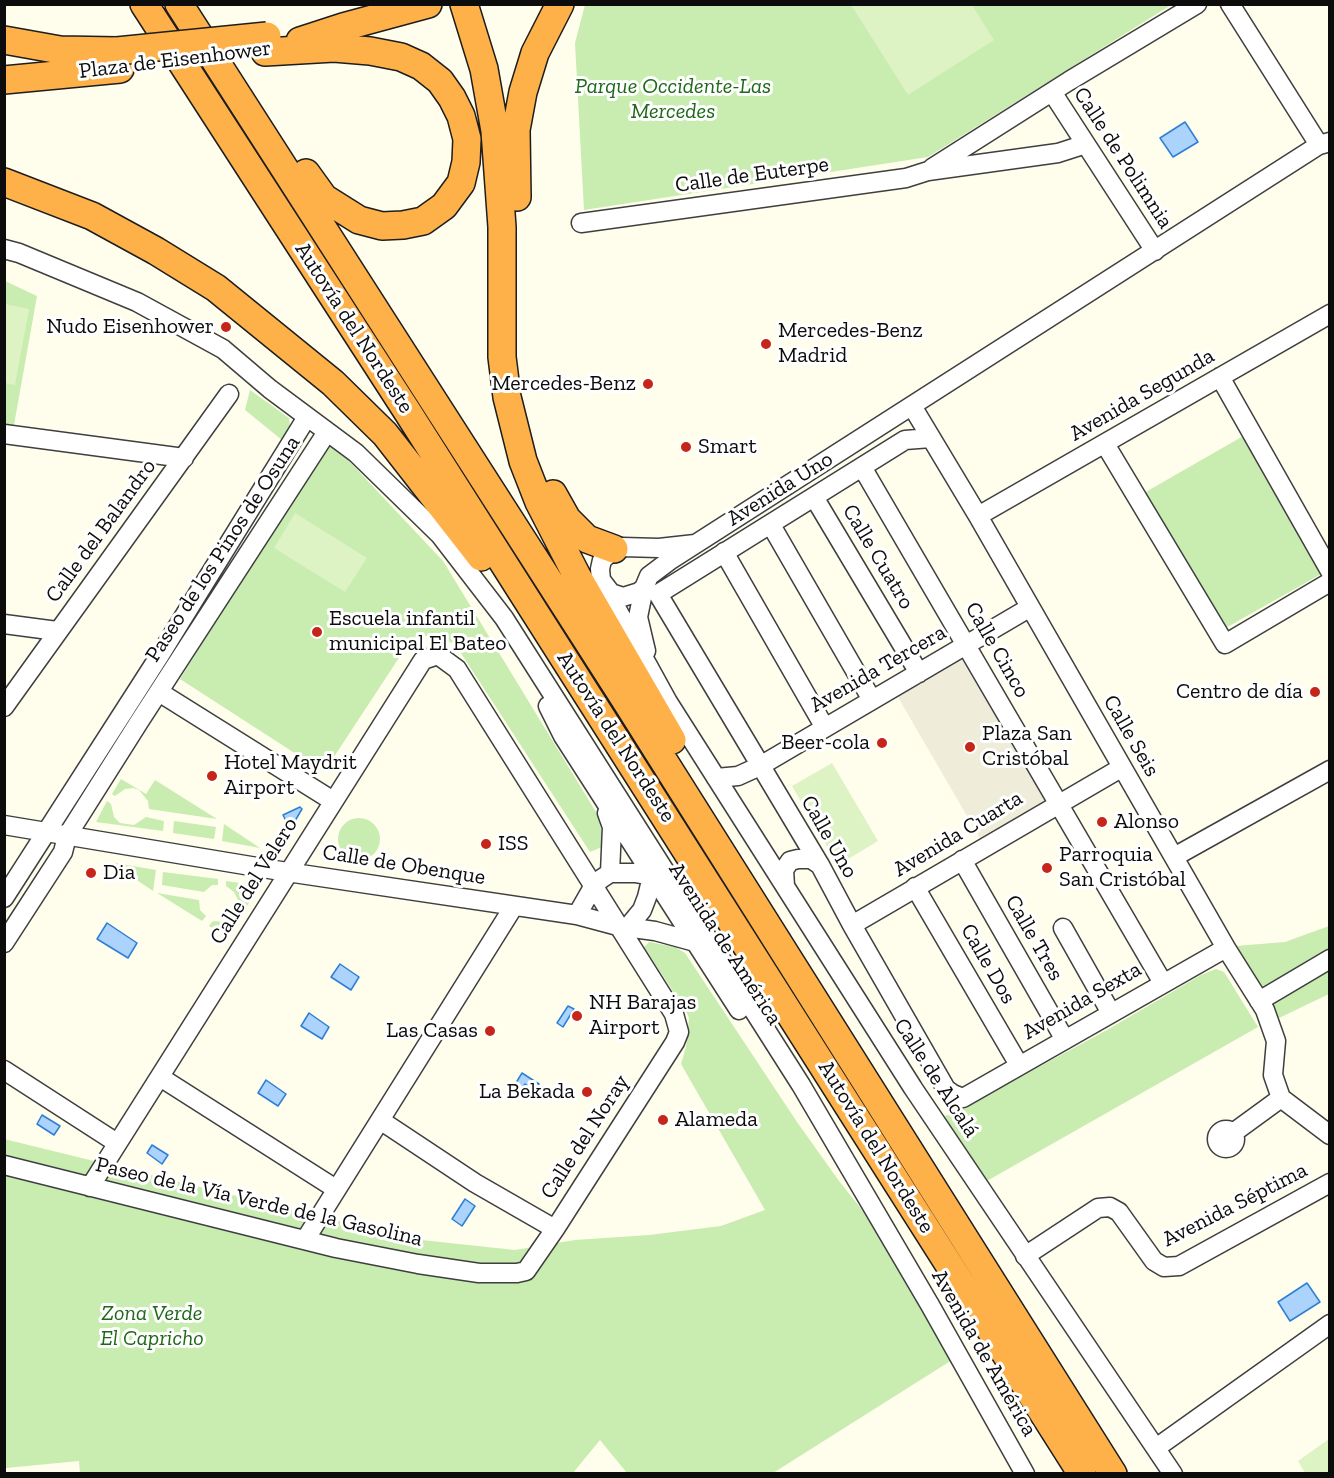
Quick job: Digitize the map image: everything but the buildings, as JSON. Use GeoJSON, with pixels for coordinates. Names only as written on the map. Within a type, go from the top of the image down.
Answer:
{"type":"FeatureCollection","features":[{"type":"Feature","properties":{"kind":"highway","name":"Autovía del Nordeste"},"geometry":{"type":"LineString","coordinates":[[144,4],[535,611],[1082,1473]]}},
{"type":"Feature","properties":{"kind":"highway","name":"Autovía del Nordeste"},"geometry":{"type":"LineString","coordinates":[[179,4],[613,681],[1113,1473]]}},
{"type":"Feature","properties":{"kind":"highway"},"geometry":{"type":"LineString","coordinates":[[198,4],[297,160],[324,198],[359,220],[382,226],[423,221],[444,206],[461,183],[466,162],[467,139],[462,116],[440,81],[421,66],[401,57],[370,51],[266,44]]}},
{"type":"Feature","properties":{"kind":"highway","name":"Plaza de Eisenhower"},"geometry":{"type":"LineString","coordinates":[[4,80],[119,60],[266,44],[343,27],[428,4]]}},
{"type":"Feature","properties":{"kind":"highway"},"geometry":{"type":"LineString","coordinates":[[464,4],[484,69],[495,131],[502,227],[502,357],[507,397],[523,461],[539,502],[577,576],[723,829],[1027,1313],[1034,1347]]}},
{"type":"Feature","properties":{"kind":"highway"},"geometry":{"type":"LineString","coordinates":[[502,227],[523,92],[535,53],[560,4]]}},
{"type":"Feature","properties":{"kind":"highway"},"geometry":{"type":"LineString","coordinates":[[4,40],[119,60]]}},
{"type":"Feature","properties":{"kind":"highway"},"geometry":{"type":"LineString","coordinates":[[516,130],[518,374],[527,428],[544,478],[567,519],[587,539],[622,549]]}},
{"type":"Feature","properties":{"kind":"highway"},"geometry":{"type":"LineString","coordinates":[[4,182],[92,216],[156,251],[216,288],[278,338],[333,383],[386,434],[489,568],[535,611]]}},
{"type":"Feature","properties":{"kind":"street","name":"Calle de Euterpe"},"geometry":{"type":"LineString","coordinates":[[928,171],[1197,4]]}},
{"type":"Feature","properties":{"kind":"street"},"geometry":{"type":"LineString","coordinates":[[695,544],[622,549],[602,560],[601,580],[611,593],[622,597],[631,596],[651,586],[695,544],[1324,144],[1230,4]]}},
{"type":"Feature","properties":{"kind":"street","name":"Calle de Polimnia"},"geometry":{"type":"LineString","coordinates":[[1052,92],[1155,250]]}},
{"type":"Feature","properties":{"kind":"street"},"geometry":{"type":"LineString","coordinates":[[982,136],[983,146],[992,163]]}},
{"type":"Feature","properties":{"kind":"street","name":"Calle de Euterpe"},"geometry":{"type":"LineString","coordinates":[[581,223],[906,178],[928,171],[1058,153],[1086,144]]}},
{"type":"Feature","properties":{"kind":"street","name":"Avenida de América"},"geometry":{"type":"LineString","coordinates":[[4,249],[19,253],[137,302],[217,345],[356,453],[440,535],[504,618],[801,1085],[1025,1473]]}},
{"type":"Feature","properties":{"kind":"street","name":"Avenida Segunda"},"geometry":{"type":"LineString","coordinates":[[978,516],[1329,314]]}},
{"type":"Feature","properties":{"kind":"street"},"geometry":{"type":"LineString","coordinates":[[1220,377],[1329,571]]}},
{"type":"Feature","properties":{"kind":"street","name":"Calle del Balandro"},"geometry":{"type":"LineString","coordinates":[[4,707],[230,394]]}},
{"type":"Feature","properties":{"kind":"street","name":"Calle Seis"},"geometry":{"type":"LineString","coordinates":[[912,405],[1226,948],[1268,1015],[1276,1041],[1273,1074],[1281,1098]]}},
{"type":"Feature","properties":{"kind":"street","name":"Paseo de los Pinos de Osuna"},"geometry":{"type":"LineString","coordinates":[[4,897],[160,655],[307,417]]}},
{"type":"Feature","properties":{"kind":"street","name":"Paseo de los Pinos de Osuna"},"geometry":{"type":"LineString","coordinates":[[4,943],[63,852],[67,836],[327,432]]}},
{"type":"Feature","properties":{"kind":"street","name":"Calle del Balandro"},"geometry":{"type":"LineString","coordinates":[[4,434],[184,458]]}},
{"type":"Feature","properties":{"kind":"street","name":"Avenida Uno"},"geometry":{"type":"LineString","coordinates":[[651,586],[724,552],[771,525],[905,440],[932,438]]}},
{"type":"Feature","properties":{"kind":"street"},"geometry":{"type":"LineString","coordinates":[[1105,444],[1225,644],[1329,582]]}},
{"type":"Feature","properties":{"kind":"street","name":"Calle Cinco"},"geometry":{"type":"LineString","coordinates":[[862,466],[1163,983]]}},
{"type":"Feature","properties":{"kind":"street","name":"Calle Cuatro"},"geometry":{"type":"LineString","coordinates":[[814,497],[918,673]]}},
{"type":"Feature","properties":{"kind":"street"},"geometry":{"type":"LineString","coordinates":[[771,525],[873,700]]}},
{"type":"Feature","properties":{"kind":"street"},"geometry":{"type":"LineString","coordinates":[[622,549],[644,556],[648,564],[651,586]]}},
{"type":"Feature","properties":{"kind":"street"},"geometry":{"type":"LineString","coordinates":[[724,552],[825,728]]}},
{"type":"Feature","properties":{"kind":"street","name":"Calle de Alcalá"},"geometry":{"type":"LineString","coordinates":[[601,580],[668,702],[913,1088],[1173,1473]]}},
{"type":"Feature","properties":{"kind":"street","name":"Calle de Alcalá"},"geometry":{"type":"LineString","coordinates":[[651,586],[638,617],[646,650],[668,702]]}},
{"type":"Feature","properties":{"kind":"street","name":"Calle Uno"},"geometry":{"type":"LineString","coordinates":[[651,586],[820,866],[946,1089],[963,1098]]}},
{"type":"Feature","properties":{"kind":"street","name":"Avenida Tercera"},"geometry":{"type":"LineString","coordinates":[[716,778],[738,776],[760,766],[1029,608]]}},
{"type":"Feature","properties":{"kind":"street","name":"Avenida de América"},"geometry":{"type":"LineString","coordinates":[[504,618],[564,736],[599,792],[762,1045],[827,1133]]}},
{"type":"Feature","properties":{"kind":"street","name":"Calle del Balandro"},"geometry":{"type":"LineString","coordinates":[[4,624],[57,631]]}},
{"type":"Feature","properties":{"kind":"street","name":"Paseo de los Pinos de Osuna"},"geometry":{"type":"LineString","coordinates":[[123,713],[159,692],[162,680],[160,655]]}},
{"type":"Feature","properties":{"kind":"street","name":"Calle del Velero"},"geometry":{"type":"LineString","coordinates":[[90,1187],[423,660],[438,655],[455,666],[593,887],[623,926]]}},
{"type":"Feature","properties":{"kind":"street"},"geometry":{"type":"LineString","coordinates":[[159,692],[333,801]]}},
{"type":"Feature","properties":{"kind":"street","name":"Avenida Cuarta"},"geometry":{"type":"LineString","coordinates":[[852,925],[1121,768]]}},
{"type":"Feature","properties":{"kind":"street"},"geometry":{"type":"LineString","coordinates":[[1174,857],[1329,770]]}},
{"type":"Feature","properties":{"kind":"street"},"geometry":{"type":"LineString","coordinates":[[599,792],[612,827],[610,873]]}},
{"type":"Feature","properties":{"kind":"street"},"geometry":{"type":"LineString","coordinates":[[623,926],[642,910],[652,876],[648,851],[636,824]]}},
{"type":"Feature","properties":{"kind":"street"},"geometry":{"type":"LineString","coordinates":[[4,825],[46,832]]}},
{"type":"Feature","properties":{"kind":"street","name":"Calle de Obenque"},"geometry":{"type":"LineString","coordinates":[[46,832],[287,872],[577,915],[655,931],[695,942]]}},
{"type":"Feature","properties":{"kind":"street"},"geometry":{"type":"LineString","coordinates":[[785,886],[784,870],[790,861],[811,859],[820,866]]}},
{"type":"Feature","properties":{"kind":"street","name":"Calle Tres"},"geometry":{"type":"LineString","coordinates":[[962,860],[1065,1040]]}},
{"type":"Feature","properties":{"kind":"street"},"geometry":{"type":"LineString","coordinates":[[577,915],[593,887],[610,873],[652,876],[679,893]]}},
{"type":"Feature","properties":{"kind":"street","name":"Calle Dos"},"geometry":{"type":"LineString","coordinates":[[915,887],[1019,1065]]}},
{"type":"Feature","properties":{"kind":"street"},"geometry":{"type":"LineString","coordinates":[[304,1240],[514,906]]}},
{"type":"Feature","properties":{"kind":"street","name":"Calle del Noray"},"geometry":{"type":"LineString","coordinates":[[380,1120],[476,1183],[555,1229],[675,1042],[679,1032],[674,1014],[623,926]]}},
{"type":"Feature","properties":{"kind":"street"},"geometry":{"type":"LineString","coordinates":[[1062,928],[1111,1013]]}},
{"type":"Feature","properties":{"kind":"street","name":"Avenida Sexta"},"geometry":{"type":"LineString","coordinates":[[963,1098],[1226,948]]}},
{"type":"Feature","properties":{"kind":"street"},"geometry":{"type":"LineString","coordinates":[[1259,1000],[1329,959]]}},
{"type":"Feature","properties":{"kind":"street"},"geometry":{"type":"LineString","coordinates":[[4,1070],[117,1143]]}},
{"type":"Feature","properties":{"kind":"street"},"geometry":{"type":"LineString","coordinates":[[160,1077],[336,1189]]}},
{"type":"Feature","properties":{"kind":"street"},"geometry":{"type":"LineString","coordinates":[[1233,1133],[1281,1098],[1329,1135]]}},
{"type":"Feature","properties":{"kind":"street","name":"Paseo de la Vía Verde de la Gasolina"},"geometry":{"type":"LineString","coordinates":[[4,1165],[336,1248],[480,1273],[526,1271],[555,1229]]}},
{"type":"Feature","properties":{"kind":"street","name":"Avenida Séptima"},"geometry":{"type":"LineString","coordinates":[[1025,1256],[1098,1208],[1110,1207],[1119,1212],[1154,1261],[1164,1267],[1179,1266],[1329,1183]]}},
{"type":"Feature","properties":{"kind":"street"},"geometry":{"type":"LineString","coordinates":[[1156,1448],[1329,1324]]}},
{"type":"Feature","properties":{"kind":"green space","name":"Parque Occidente-Las Mercedes"},"geometry":{"type":"Polygon","coordinates":[[[585,5],[1171,5],[928,157],[584,210],[575,43],[585,5]]]}},
{"type":"Feature","properties":{"kind":"green space"},"geometry":{"type":"Polygon","coordinates":[[[851,5],[972,5],[994,40],[908,95],[851,5]]]}},
{"type":"Feature","properties":{"kind":"green space"},"geometry":{"type":"Polygon","coordinates":[[[5,281],[37,296],[14,425],[5,424],[5,281]]]}},
{"type":"Feature","properties":{"kind":"green space"},"geometry":{"type":"Polygon","coordinates":[[[5,304],[29,309],[15,385],[5,383],[5,304]]]}},
{"type":"Feature","properties":{"kind":"green space"},"geometry":{"type":"Polygon","coordinates":[[[250,390],[289,418],[290,426],[282,440],[245,410],[250,390]]]}},
{"type":"Feature","properties":{"kind":"green space"},"geometry":{"type":"Polygon","coordinates":[[[1245,435],[1323,573],[1222,630],[1144,493],[1245,435]]]}},
{"type":"Feature","properties":{"kind":"green space"},"geometry":{"type":"Polygon","coordinates":[[[327,443],[347,459],[443,561],[599,817],[604,846],[590,852],[455,644],[431,635],[412,638],[324,772],[180,679],[327,443]]]}},
{"type":"Feature","properties":{"kind":"green space"},"geometry":{"type":"Polygon","coordinates":[[[295,513],[367,558],[345,592],[274,548],[295,513]]]}},
{"type":"Feature","properties":{"kind":"green space"},"geometry":{"type":"Polygon","coordinates":[[[832,763],[878,841],[838,865],[792,786],[832,763]]]}},
{"type":"Feature","properties":{"kind":"green space"},"geometry":{"type":"Polygon","coordinates":[[[121,779],[146,794],[155,780],[217,819],[149,809],[148,801],[139,790],[133,788],[125,789],[115,796],[112,794],[121,779]]]}},
{"type":"Feature","properties":{"kind":"green space"},"geometry":{"type":"Polygon","coordinates":[[[107,801],[111,804],[114,817],[120,823],[134,825],[146,817],[164,821],[163,831],[96,822],[107,801]]]}},
{"type":"Feature","properties":{"kind":"green space"},"geometry":{"type":"Polygon","coordinates":[[[359,818],[374,824],[380,839],[374,854],[359,860],[344,854],[338,839],[344,824],[359,818]]]}},
{"type":"Feature","properties":{"kind":"green space"},"geometry":{"type":"Polygon","coordinates":[[[174,821],[216,827],[214,839],[173,833],[174,821]]]}},
{"type":"Feature","properties":{"kind":"green space"},"geometry":{"type":"Polygon","coordinates":[[[224,824],[260,848],[222,841],[224,824]]]}},
{"type":"Feature","properties":{"kind":"green space"},"geometry":{"type":"Polygon","coordinates":[[[110,862],[156,870],[153,891],[110,862]]]}},
{"type":"Feature","properties":{"kind":"green space"},"geometry":{"type":"Polygon","coordinates":[[[163,872],[218,879],[218,885],[212,885],[204,892],[162,885],[163,872]]]}},
{"type":"Feature","properties":{"kind":"green space"},"geometry":{"type":"Polygon","coordinates":[[[226,881],[260,886],[243,912],[237,908],[238,900],[234,892],[226,886],[226,881]]]}},
{"type":"Feature","properties":{"kind":"green space"},"geometry":{"type":"Polygon","coordinates":[[[157,893],[199,900],[200,910],[206,916],[202,921],[157,893]]]}},
{"type":"Feature","properties":{"kind":"green space"},"geometry":{"type":"Polygon","coordinates":[[[232,916],[239,918],[227,937],[209,926],[213,921],[225,922],[232,916]]]}},
{"type":"Feature","properties":{"kind":"green space"},"geometry":{"type":"Polygon","coordinates":[[[1329,926],[1329,994],[1279,1018],[1236,946],[1285,942],[1329,926]]]}},
{"type":"Feature","properties":{"kind":"green space","name":"Zona Verde El Capricho"},"geometry":{"type":"Polygon","coordinates":[[[649,942],[675,947],[685,953],[797,1122],[839,1181],[878,1230],[952,1360],[773,1473],[627,1473],[600,1440],[572,1474],[80,1474],[79,1461],[6,1468],[4,1139],[412,1239],[515,1250],[575,1240],[649,1235],[721,1226],[765,1210],[681,1064],[686,1047],[689,1018],[644,947],[649,942]]]}},
{"type":"Feature","properties":{"kind":"green space"},"geometry":{"type":"Polygon","coordinates":[[[1216,969],[1224,972],[1258,1027],[985,1182],[943,1117],[1107,1030],[1201,975],[1216,969]]]}},
{"type":"Feature","properties":{"kind":"green space"},"geometry":{"type":"Polygon","coordinates":[[[1329,1439],[1329,1473],[1305,1473],[1298,1461],[1329,1439]]]}},
{"type":"Feature","properties":{"kind":"shaded area","name":"Plaza San Cristóbal"},"geometry":{"type":"Polygon","coordinates":[[[959,655],[1046,802],[981,840],[895,692],[959,655]]]}},
{"type":"Feature","properties":{"kind":"water"},"geometry":{"type":"Polygon","coordinates":[[[1185,122],[1198,142],[1173,157],[1160,138],[1185,122]]]}},
{"type":"Feature","properties":{"kind":"water"},"geometry":{"type":"Polygon","coordinates":[[[300,807],[302,809],[292,826],[289,827],[283,815],[300,807]]]}},
{"type":"Feature","properties":{"kind":"water"},"geometry":{"type":"Polygon","coordinates":[[[107,923],[137,943],[128,958],[97,939],[107,923]]]}},
{"type":"Feature","properties":{"kind":"water"},"geometry":{"type":"Polygon","coordinates":[[[340,964],[359,977],[351,990],[331,977],[340,964]]]}},
{"type":"Feature","properties":{"kind":"water"},"geometry":{"type":"Polygon","coordinates":[[[568,1006],[574,1009],[563,1027],[557,1023],[568,1006]]]}},
{"type":"Feature","properties":{"kind":"water"},"geometry":{"type":"Polygon","coordinates":[[[309,1013],[329,1027],[322,1039],[301,1026],[309,1013]]]}},
{"type":"Feature","properties":{"kind":"water"},"geometry":{"type":"Polygon","coordinates":[[[522,1073],[539,1084],[535,1091],[525,1084],[521,1090],[514,1086],[522,1073]]]}},
{"type":"Feature","properties":{"kind":"water"},"geometry":{"type":"Polygon","coordinates":[[[266,1080],[286,1094],[278,1106],[258,1093],[266,1080]]]}},
{"type":"Feature","properties":{"kind":"water"},"geometry":{"type":"Polygon","coordinates":[[[42,1115],[60,1126],[54,1135],[37,1124],[42,1115]]]}},
{"type":"Feature","properties":{"kind":"water"},"geometry":{"type":"Polygon","coordinates":[[[152,1145],[168,1155],[162,1164],[147,1153],[152,1145]]]}},
{"type":"Feature","properties":{"kind":"water"},"geometry":{"type":"Polygon","coordinates":[[[465,1199],[475,1206],[462,1226],[452,1219],[465,1199]]]}},
{"type":"Feature","properties":{"kind":"water"},"geometry":{"type":"Polygon","coordinates":[[[1307,1283],[1320,1302],[1290,1321],[1278,1302],[1307,1283]]]}},
{"type":"Feature","properties":{"kind":"place","name":"Nudo Eisenhower"},"geometry":{"type":"Point","coordinates":[226,327]}},
{"type":"Feature","properties":{"kind":"place","name":"Mercedes-Benz Madrid"},"geometry":{"type":"Point","coordinates":[766,344]}},
{"type":"Feature","properties":{"kind":"place","name":"Mercedes-Benz"},"geometry":{"type":"Point","coordinates":[648,384]}},
{"type":"Feature","properties":{"kind":"place","name":"Smart"},"geometry":{"type":"Point","coordinates":[686,447]}},
{"type":"Feature","properties":{"kind":"place","name":"Escuela infantil municipal El Bateo"},"geometry":{"type":"Point","coordinates":[317,632]}},
{"type":"Feature","properties":{"kind":"place","name":"Centro de día"},"geometry":{"type":"Point","coordinates":[1315,692]}},
{"type":"Feature","properties":{"kind":"place","name":"Beer-cola"},"geometry":{"type":"Point","coordinates":[882,743]}},
{"type":"Feature","properties":{"kind":"place","name":"Plaza San Cristóbal"},"geometry":{"type":"Point","coordinates":[970,747]}},
{"type":"Feature","properties":{"kind":"place","name":"Hotel Maydrit Airport"},"geometry":{"type":"Point","coordinates":[212,776]}},
{"type":"Feature","properties":{"kind":"place","name":"Alonso"},"geometry":{"type":"Point","coordinates":[1102,822]}},
{"type":"Feature","properties":{"kind":"place","name":"ISS"},"geometry":{"type":"Point","coordinates":[486,844]}},
{"type":"Feature","properties":{"kind":"place","name":"Parroquia San Cristóbal"},"geometry":{"type":"Point","coordinates":[1047,868]}},
{"type":"Feature","properties":{"kind":"place","name":"Dia"},"geometry":{"type":"Point","coordinates":[91,873]}},
{"type":"Feature","properties":{"kind":"place","name":"NH Barajas Airport"},"geometry":{"type":"Point","coordinates":[577,1016]}},
{"type":"Feature","properties":{"kind":"place","name":"Las Casas"},"geometry":{"type":"Point","coordinates":[490,1031]}},
{"type":"Feature","properties":{"kind":"place","name":"La Bekada"},"geometry":{"type":"Point","coordinates":[587,1092]}},
{"type":"Feature","properties":{"kind":"place","name":"Alameda"},"geometry":{"type":"Point","coordinates":[663,1120]}}]}
